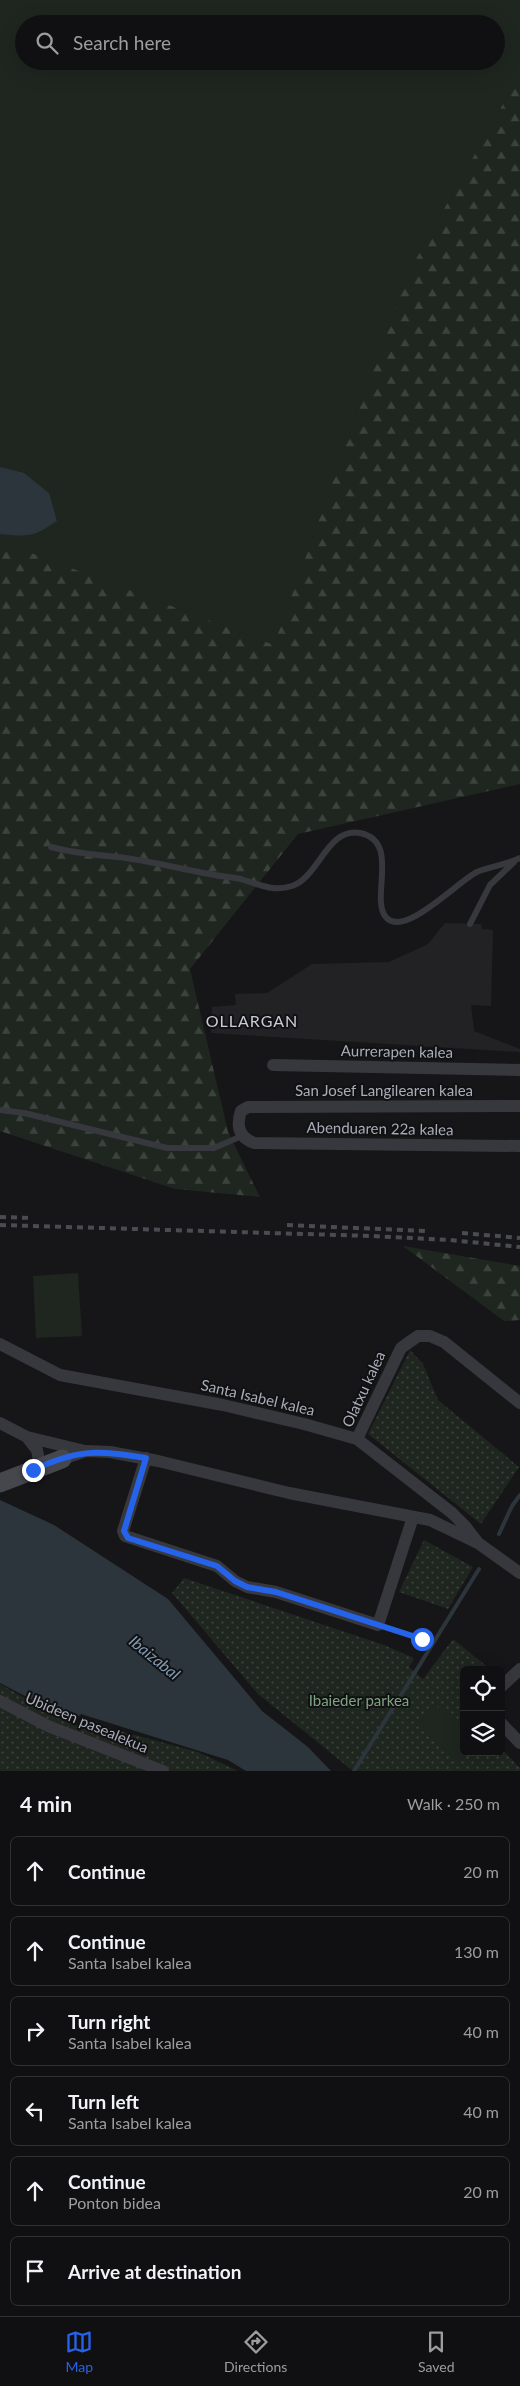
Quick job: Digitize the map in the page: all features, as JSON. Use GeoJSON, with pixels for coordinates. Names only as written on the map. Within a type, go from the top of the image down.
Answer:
{"type":"FeatureCollection","features":[{"type":"Feature","properties":{"kind":"street","name":"Aurrerapen kalea"},"geometry":{"type":"LineString","coordinates":[[273,1065],[520,1070]]}},
{"type":"Feature","properties":{"kind":"street","name":"San Josef Langilearen kalea"},"geometry":{"type":"LineString","coordinates":[[242,1136],[238,1126],[238,1119],[240,1111],[248,1107],[520,1106]]}},
{"type":"Feature","properties":{"kind":"street","name":"Abenduaren 22a kalea"},"geometry":{"type":"LineString","coordinates":[[242,1136],[254,1143],[520,1146]]}},
{"type":"Feature","properties":{"kind":"street","name":"Olatxu kalea"},"geometry":{"type":"LineString","coordinates":[[357,1439],[401,1348],[418,1336],[430,1336],[444,1342],[520,1403]]}},
{"type":"Feature","properties":{"kind":"street","name":"Santa Isabel kalea"},"geometry":{"type":"LineString","coordinates":[[0,1344],[60,1375],[223,1405],[304,1424],[357,1439],[452,1513],[478,1543]]}},
{"type":"Feature","properties":{"kind":"street"},"geometry":{"type":"LineString","coordinates":[[0,1423],[26,1437],[86,1451]]}},
{"type":"Feature","properties":{"kind":"street"},"geometry":{"type":"LineString","coordinates":[[26,1437],[37,1450],[36,1468]]}},
{"type":"Feature","properties":{"kind":"street","name":"Santa Isabel kalea"},"geometry":{"type":"LineString","coordinates":[[62,1459],[86,1451],[110,1452],[146,1458],[289,1493],[430,1520],[478,1543],[520,1573]]}},
{"type":"Feature","properties":{"kind":"street"},"geometry":{"type":"LineString","coordinates":[[146,1458],[124,1531],[128,1538],[217,1566],[235,1581],[247,1587],[276,1592],[378,1625],[413,1517]]}},
{"type":"Feature","properties":{"kind":"street"},"geometry":{"type":"LineString","coordinates":[[0,1483],[62,1459]]}},
{"type":"Feature","properties":{"kind":"street"},"geometry":{"type":"LineString","coordinates":[[505,1684],[520,1669]]}},
{"type":"Feature","properties":{"kind":"street","name":"Ubideen pasealekua"},"geometry":{"type":"LineString","coordinates":[[0,1700],[48,1726],[163,1771]]}},
{"type":"Feature","properties":{"kind":"street"},"geometry":{"type":"LineString","coordinates":[[505,1727],[520,1743]]}},
{"type":"Feature","properties":{"kind":"lane"},"geometry":{"type":"LineString","coordinates":[[51,847],[81,855],[124,858],[244,880],[263,888],[292,886],[310,874],[335,840],[347,834],[360,833],[372,838],[380,849],[383,874],[382,905],[385,916],[389,921],[401,923],[414,918],[476,873],[518,859]]}},
{"type":"Feature","properties":{"kind":"lane"},"geometry":{"type":"LineString","coordinates":[[470,924],[490,886],[518,859]]}},
{"type":"Feature","properties":{"kind":"lane"},"geometry":{"type":"LineString","coordinates":[[0,1110],[24,1113],[167,1148],[214,1148],[242,1136]]}},
{"type":"Feature","properties":{"kind":"lane"},"geometry":{"type":"LineString","coordinates":[[378,1625],[422,1639]]}},
{"type":"Feature","properties":{"kind":"shaded area"},"geometry":{"type":"Polygon","coordinates":[[[445,923],[481,924],[482,929],[493,930],[491,1006],[471,1005],[474,1031],[520,1049],[520,1052],[211,1033],[212,1007],[236,1005],[235,994],[267,993],[312,964],[389,962],[428,944],[445,923]]]}},
{"type":"Feature","properties":{"kind":"green space"},"geometry":{"type":"Polygon","coordinates":[[[0,0],[520,0],[520,784],[298,834],[190,969],[228,1132],[260,1197],[175,1189],[0,1131],[0,0]]]}},
{"type":"Feature","properties":{"kind":"green space"},"geometry":{"type":"Polygon","coordinates":[[[0,0],[520,0],[520,74],[406,277],[274,645],[0,541],[0,0]]]}},
{"type":"Feature","properties":{"kind":"green space"},"geometry":{"type":"Polygon","coordinates":[[[403,1246],[520,1266],[520,1320],[504,1321],[403,1246]]]}},
{"type":"Feature","properties":{"kind":"green space"},"geometry":{"type":"Polygon","coordinates":[[[78,1273],[82,1336],[36,1338],[33,1276],[78,1273]]]}},
{"type":"Feature","properties":{"kind":"green space"},"geometry":{"type":"Polygon","coordinates":[[[410,1350],[423,1364],[438,1400],[519,1467],[481,1524],[368,1434],[410,1350]]]}},
{"type":"Feature","properties":{"kind":"green space"},"geometry":{"type":"Polygon","coordinates":[[[424,1540],[473,1567],[448,1609],[399,1592],[424,1540]]]}},
{"type":"Feature","properties":{"kind":"green space","name":"Ibaieder parkea"},"geometry":{"type":"Polygon","coordinates":[[[184,1578],[384,1645],[414,1658],[409,1667],[423,1679],[453,1639],[486,1666],[460,1666],[460,1756],[505,1756],[505,1752],[520,1768],[520,1771],[353,1771],[258,1694],[172,1593],[184,1578]]]}},
{"type":"Feature","properties":{"kind":"green space"},"geometry":{"type":"Polygon","coordinates":[[[0,1684],[75,1726],[83,1721],[198,1752],[238,1771],[0,1771],[0,1684]]]}},
{"type":"Feature","properties":{"kind":"green space"},"geometry":{"type":"Polygon","coordinates":[[[434,1704],[460,1727],[460,1756],[463,1756],[459,1761],[417,1725],[434,1704]]]}},
{"type":"Feature","properties":{"kind":"water"},"geometry":{"type":"Polygon","coordinates":[[[0,467],[24,473],[49,493],[57,521],[30,535],[0,534],[0,467]]]}},
{"type":"Feature","properties":{"kind":"water","name":"Ibaizabal"},"geometry":{"type":"Polygon","coordinates":[[[0,1500],[54,1525],[168,1599],[262,1711],[308,1747],[331,1771],[246,1771],[228,1760],[81,1714],[73,1721],[0,1683],[0,1500]]]}},
{"type":"Feature","properties":{"kind":"waterway"},"geometry":{"type":"LineString","coordinates":[[499,1534],[512,1506],[520,1495]]}},
{"type":"Feature","properties":{"kind":"waterway"},"geometry":{"type":"LineString","coordinates":[[354,1771],[479,1569]]}},
{"type":"Feature","properties":{"kind":"railway"},"geometry":{"type":"LineString","coordinates":[[0,1217],[32,1218]]}},
{"type":"Feature","properties":{"kind":"railway"},"geometry":{"type":"LineString","coordinates":[[0,1225],[372,1236],[450,1240],[520,1247]]}},
{"type":"Feature","properties":{"kind":"railway"},"geometry":{"type":"LineString","coordinates":[[287,1225],[425,1231]]}},
{"type":"Feature","properties":{"kind":"railway"},"geometry":{"type":"LineString","coordinates":[[462,1233],[520,1238]]}},
{"type":"Feature","properties":{"kind":"district","name":"OLLARGAN"},"geometry":{"type":"Point","coordinates":[252,1020]}},
{"type":"Feature","properties":{"kind":"route"},"geometry":{"type":"LineString","coordinates":[[33,1470],[86,1451],[110,1452],[146,1458],[144,1470],[124,1531],[125,1536],[128,1538],[217,1566],[235,1581],[247,1587],[276,1592],[422,1639]]}}]}
